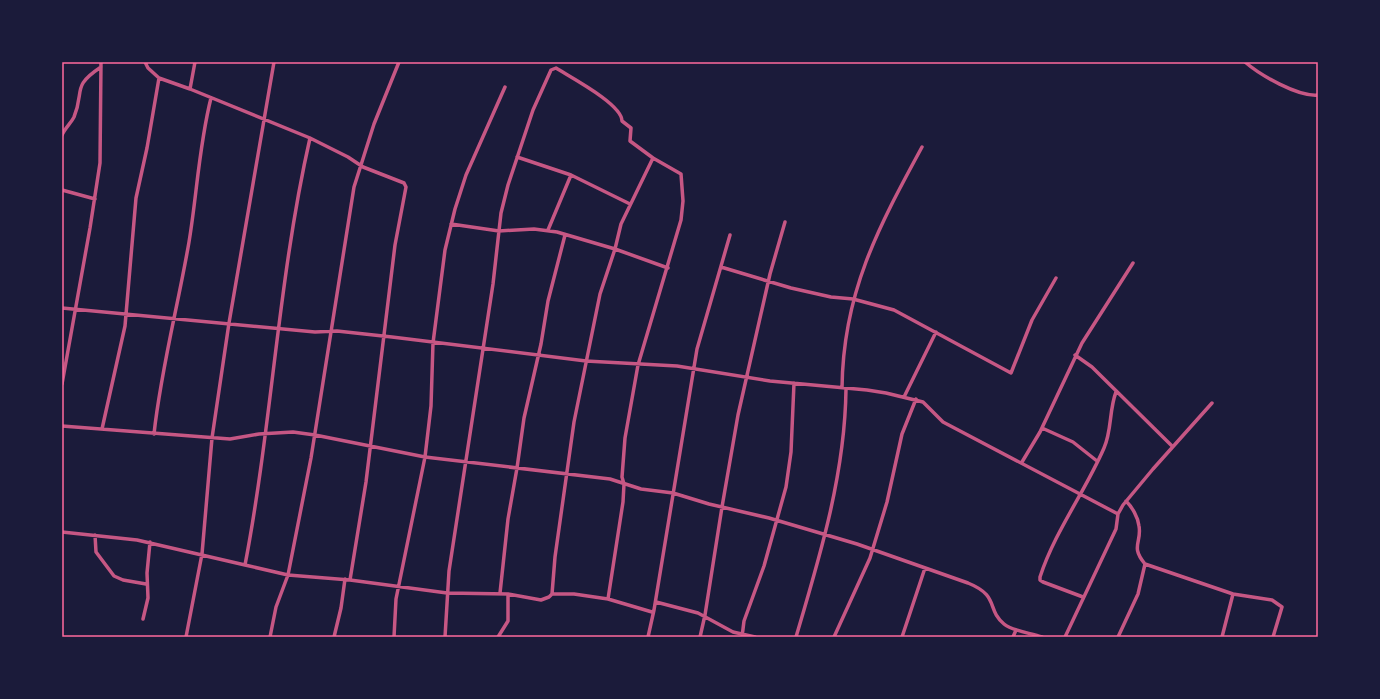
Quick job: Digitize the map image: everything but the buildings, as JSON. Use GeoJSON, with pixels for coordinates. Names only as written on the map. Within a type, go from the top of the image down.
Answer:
{"type":"FeatureCollection","features":[{"type":"Feature","properties":{"kind":"street"},"geometry":{"type":"LineString","coordinates":[[62,384],[100,163],[101,62]]}},
{"type":"Feature","properties":{"kind":"street"},"geometry":{"type":"LineString","coordinates":[[145,62],[148,68],[159,78],[190,89],[310,138],[348,156],[360,165],[390,176],[406,184],[394,245],[362,511],[350,580]]}},
{"type":"Feature","properties":{"kind":"street"},"geometry":{"type":"LineString","coordinates":[[190,89],[195,62]]}},
{"type":"Feature","properties":{"kind":"street"},"geometry":{"type":"LineString","coordinates":[[186,637],[202,554],[212,438],[229,323],[274,62]]}},
{"type":"Feature","properties":{"kind":"street"},"geometry":{"type":"LineString","coordinates":[[270,637],[276,607],[288,575],[315,435],[326,355],[351,203],[360,165],[380,106],[400,62]]}},
{"type":"Feature","properties":{"kind":"street"},"geometry":{"type":"LineString","coordinates":[[1245,62],[1289,88],[1308,95],[1318,95]]}},
{"type":"Feature","properties":{"kind":"street"},"geometry":{"type":"LineString","coordinates":[[62,135],[74,118],[81,86],[85,78],[101,67]]}},
{"type":"Feature","properties":{"kind":"street"},"geometry":{"type":"LineString","coordinates":[[445,637],[447,593],[504,199],[533,110],[547,76],[553,68],[591,90],[614,107],[621,114],[622,121],[631,128],[630,141],[653,158],[679,172],[682,176],[681,220],[638,365],[625,438],[622,477],[624,484],[617,547],[608,599]]}},
{"type":"Feature","properties":{"kind":"street"},"geometry":{"type":"LineString","coordinates":[[102,429],[121,348],[126,313],[136,198],[159,78]]}},
{"type":"Feature","properties":{"kind":"street"},"geometry":{"type":"LineString","coordinates":[[394,637],[395,608],[425,458],[431,406],[433,343],[445,250],[451,224],[466,175],[505,87]]}},
{"type":"Feature","properties":{"kind":"street"},"geometry":{"type":"LineString","coordinates":[[154,434],[162,377],[175,318],[192,220],[206,120],[211,98]]}},
{"type":"Feature","properties":{"kind":"street"},"geometry":{"type":"LineString","coordinates":[[245,565],[266,433],[268,402],[295,210],[310,138]]}},
{"type":"Feature","properties":{"kind":"street"},"geometry":{"type":"LineString","coordinates":[[796,637],[826,535],[839,464],[844,388],[844,357],[853,299],[870,250],[922,147]]}},
{"type":"Feature","properties":{"kind":"street"},"geometry":{"type":"LineString","coordinates":[[518,157],[571,176],[630,204]]}},
{"type":"Feature","properties":{"kind":"street"},"geometry":{"type":"LineString","coordinates":[[552,594],[555,557],[574,422],[600,294],[615,249],[621,224],[653,158]]}},
{"type":"Feature","properties":{"kind":"street"},"geometry":{"type":"LineString","coordinates":[[548,230],[571,176]]}},
{"type":"Feature","properties":{"kind":"street"},"geometry":{"type":"LineString","coordinates":[[62,190],[95,199]]}},
{"type":"Feature","properties":{"kind":"street"},"geometry":{"type":"LineString","coordinates":[[700,637],[705,615],[734,436],[768,282],[785,222]]}},
{"type":"Feature","properties":{"kind":"street"},"geometry":{"type":"LineString","coordinates":[[451,224],[499,231],[534,229],[548,230],[615,249],[668,268]]}},
{"type":"Feature","properties":{"kind":"street"},"geometry":{"type":"LineString","coordinates":[[500,593],[508,519],[524,418],[538,356],[548,301],[565,235]]}},
{"type":"Feature","properties":{"kind":"street"},"geometry":{"type":"LineString","coordinates":[[648,637],[652,612],[656,602],[673,493],[701,333],[730,235]]}},
{"type":"Feature","properties":{"kind":"street"},"geometry":{"type":"LineString","coordinates":[[1022,462],[1042,428],[1075,356],[1093,324],[1133,264]]}},
{"type":"Feature","properties":{"kind":"street"},"geometry":{"type":"LineString","coordinates":[[721,267],[768,282],[815,294],[853,299],[894,310],[1012,372],[1029,325],[1056,278]]}},
{"type":"Feature","properties":{"kind":"street"},"geometry":{"type":"LineString","coordinates":[[62,308],[76,308],[279,327],[315,332],[331,331],[384,336],[586,361],[677,366],[735,374],[748,378],[868,390],[916,399],[930,407],[943,422],[1022,462],[1118,514]]}},
{"type":"Feature","properties":{"kind":"street"},"geometry":{"type":"LineString","coordinates":[[904,397],[936,332]]}},
{"type":"Feature","properties":{"kind":"street"},"geometry":{"type":"LineString","coordinates":[[1075,356],[1092,367],[1172,446]]}},
{"type":"Feature","properties":{"kind":"street"},"geometry":{"type":"LineString","coordinates":[[743,636],[745,616],[764,566],[786,487],[791,452],[794,383]]}},
{"type":"Feature","properties":{"kind":"street"},"geometry":{"type":"LineString","coordinates":[[1083,597],[1040,580],[1042,571],[1054,544],[1082,494],[1104,448],[1112,414],[1112,404],[1116,392]]}},
{"type":"Feature","properties":{"kind":"street"},"geometry":{"type":"LineString","coordinates":[[834,637],[870,558],[887,502],[902,434],[916,399]]}},
{"type":"Feature","properties":{"kind":"street"},"geometry":{"type":"LineString","coordinates":[[1065,637],[1116,529],[1118,514],[1126,501],[1172,446],[1212,403]]}},
{"type":"Feature","properties":{"kind":"street"},"geometry":{"type":"LineString","coordinates":[[62,426],[230,439],[280,432],[315,435],[425,458],[610,479],[641,489],[673,493],[722,507],[777,520],[872,549],[980,587],[988,594],[999,619],[1009,627],[1016,630],[1042,637]]}},
{"type":"Feature","properties":{"kind":"street"},"geometry":{"type":"LineString","coordinates":[[1042,428],[1073,442],[1097,461]]}},
{"type":"Feature","properties":{"kind":"street"},"geometry":{"type":"LineString","coordinates":[[1126,501],[1133,511],[1139,526],[1137,551],[1145,564],[1232,594],[1272,600],[1282,607],[1273,637]]}},
{"type":"Feature","properties":{"kind":"street"},"geometry":{"type":"LineString","coordinates":[[62,532],[150,542],[288,575],[350,580],[447,593],[500,593],[541,600],[552,594],[574,594],[608,599],[652,612]]}},
{"type":"Feature","properties":{"kind":"street"},"geometry":{"type":"LineString","coordinates":[[95,535],[95,548],[98,555],[114,576],[122,580],[146,584]]}},
{"type":"Feature","properties":{"kind":"street"},"geometry":{"type":"LineString","coordinates":[[143,619],[148,598],[146,584],[150,542]]}},
{"type":"Feature","properties":{"kind":"street"},"geometry":{"type":"LineString","coordinates":[[1118,637],[1138,594],[1145,564]]}},
{"type":"Feature","properties":{"kind":"street"},"geometry":{"type":"LineString","coordinates":[[902,637],[925,568]]}},
{"type":"Feature","properties":{"kind":"street"},"geometry":{"type":"LineString","coordinates":[[334,637],[341,608],[345,580]]}},
{"type":"Feature","properties":{"kind":"street"},"geometry":{"type":"LineString","coordinates":[[498,637],[508,621],[508,594]]}},
{"type":"Feature","properties":{"kind":"street"},"geometry":{"type":"LineString","coordinates":[[1222,637],[1232,594]]}},
{"type":"Feature","properties":{"kind":"street"},"geometry":{"type":"LineString","coordinates":[[656,602],[705,615],[726,629],[743,636],[755,637]]}},
{"type":"Feature","properties":{"kind":"street"},"geometry":{"type":"LineString","coordinates":[[1013,637],[1016,630]]}}]}
